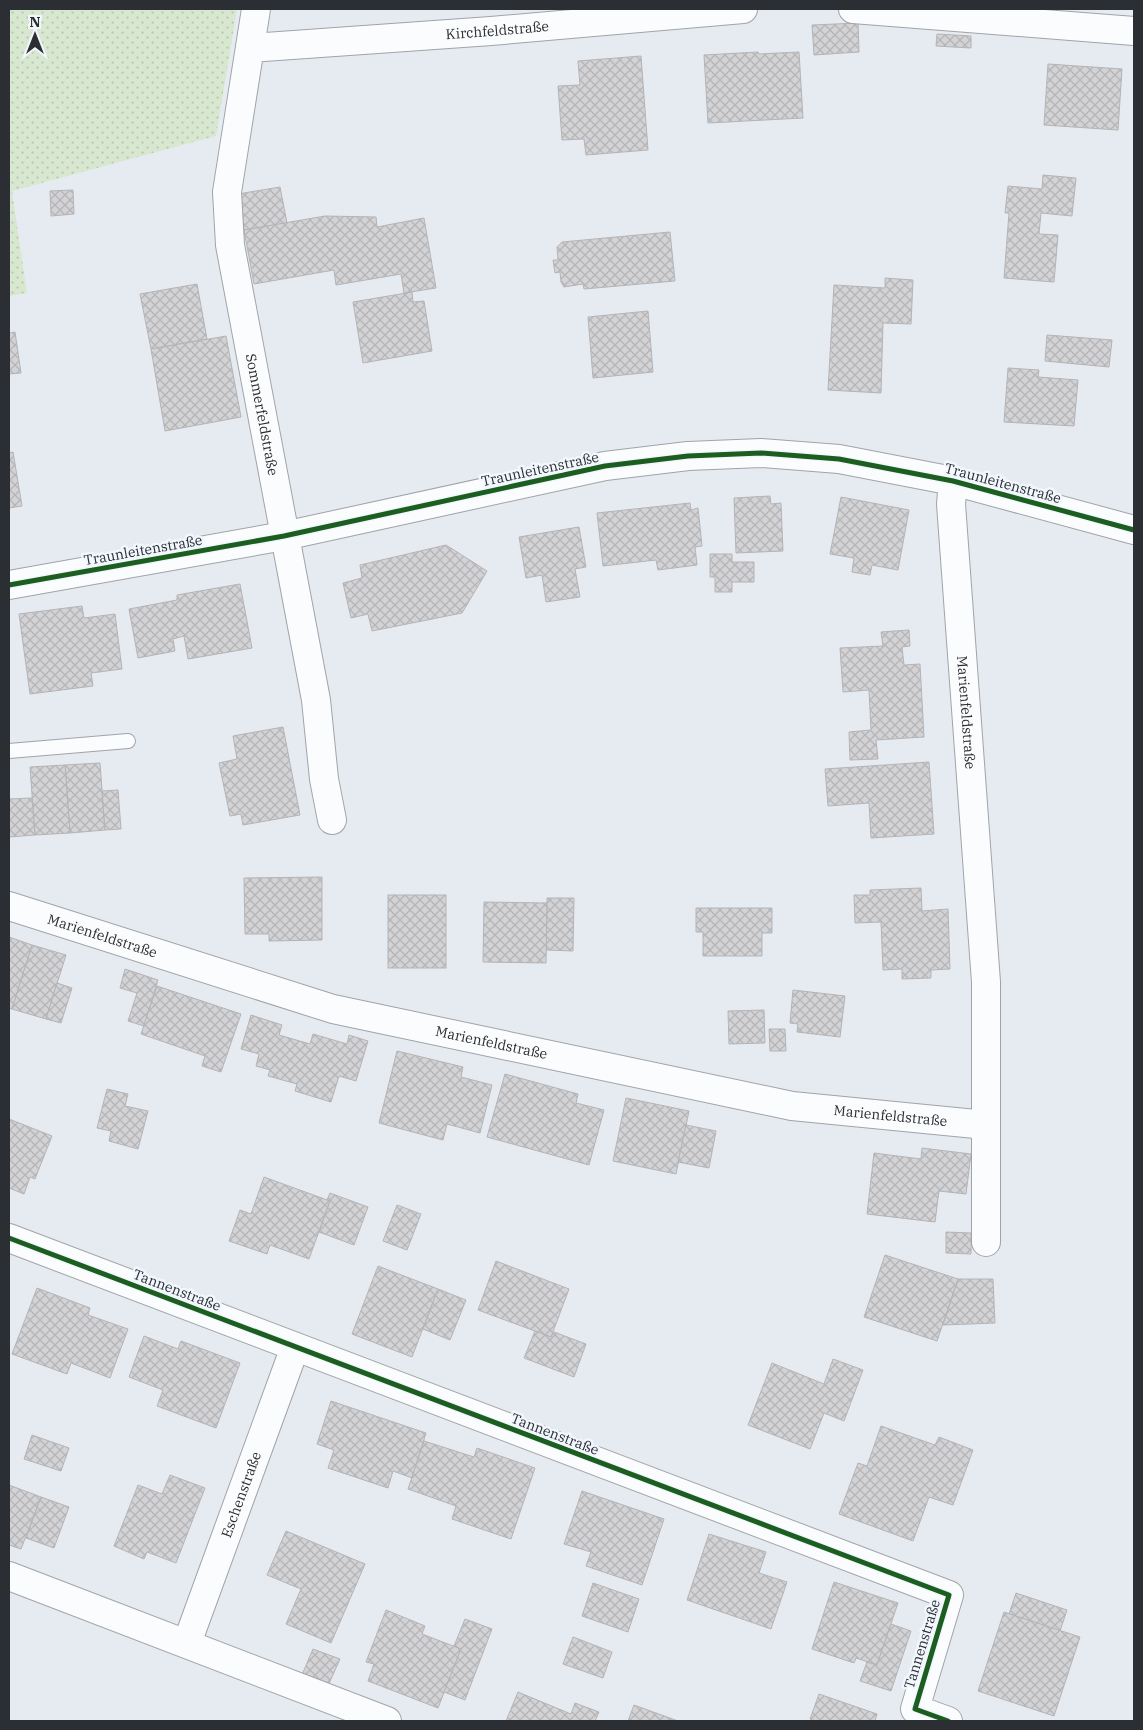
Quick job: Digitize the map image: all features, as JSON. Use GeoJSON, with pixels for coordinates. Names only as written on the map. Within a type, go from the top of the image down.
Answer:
{"type":"FeatureCollection","features":[{"type":"Feature","properties":{"kind":"street","name":"Sommerfeldstraße"},"geometry":{"type":"LineString","coordinates":[[256,9],[227,192],[230,245],[316,700],[324,779],[332,820]]}},
{"type":"Feature","properties":{"kind":"street","name":"Kirchfeldstraße"},"geometry":{"type":"LineString","coordinates":[[250,48],[491,31],[743,9]]}},
{"type":"Feature","properties":{"kind":"street"},"geometry":{"type":"LineString","coordinates":[[854,9],[1134,31]]}},
{"type":"Feature","properties":{"kind":"street","name":"Traunleitenstraße"},"geometry":{"type":"LineString","coordinates":[[9,585],[284,536],[605,466],[688,456],[761,453],[840,459],[953,481],[1134,530]]}},
{"type":"Feature","properties":{"kind":"street","name":"Marienfeldstraße"},"geometry":{"type":"LineString","coordinates":[[953,481],[951,504],[986,982],[986,1242]]}},
{"type":"Feature","properties":{"kind":"street","name":"Marienfeldstraße"},"geometry":{"type":"LineString","coordinates":[[9,906],[333,1009],[792,1106],[986,1125]]}},
{"type":"Feature","properties":{"kind":"street","name":"Tannenstraße"},"geometry":{"type":"LineString","coordinates":[[9,1238],[949,1595],[912,1715],[948,1721]]}},
{"type":"Feature","properties":{"kind":"street","name":"Eschenstraße"},"geometry":{"type":"LineString","coordinates":[[187,1643],[295,1347]]}},
{"type":"Feature","properties":{"kind":"street"},"geometry":{"type":"LineString","coordinates":[[9,1576],[387,1721]]}},
{"type":"Feature","properties":{"kind":"lane"},"geometry":{"type":"LineString","coordinates":[[9,751],[128,741]]}},
{"type":"Feature","properties":{"kind":"green space"},"geometry":{"type":"Polygon","coordinates":[[[9,9],[237,9],[216,136],[12,191],[27,293],[9,296],[9,9]]]}},
{"type":"Feature","properties":{"kind":"building"},"geometry":{"type":"Polygon","coordinates":[[[858,23],[859,52],[814,55],[812,25],[858,23]]]}},
{"type":"Feature","properties":{"kind":"building"},"geometry":{"type":"Polygon","coordinates":[[[937,34],[971,36],[971,48],[936,46],[937,34]]]}},
{"type":"Feature","properties":{"kind":"building"},"geometry":{"type":"Polygon","coordinates":[[[758,52],[759,54],[799,52],[803,118],[708,123],[704,55],[758,52]]]}},
{"type":"Feature","properties":{"kind":"building"},"geometry":{"type":"Polygon","coordinates":[[[641,56],[648,150],[586,155],[584,139],[562,140],[558,86],[580,85],[578,61],[641,56]]]}},
{"type":"Feature","properties":{"kind":"building"},"geometry":{"type":"Polygon","coordinates":[[[1048,64],[1122,69],[1118,130],[1044,125],[1048,64]]]}},
{"type":"Feature","properties":{"kind":"building"},"geometry":{"type":"Polygon","coordinates":[[[1043,175],[1076,178],[1072,216],[1041,213],[1039,234],[1058,235],[1054,282],[1004,278],[1009,213],[1005,213],[1008,186],[1042,189],[1043,175]]]}},
{"type":"Feature","properties":{"kind":"building"},"geometry":{"type":"Polygon","coordinates":[[[280,187],[287,223],[244,230],[238,194],[280,187]]]}},
{"type":"Feature","properties":{"kind":"building"},"geometry":{"type":"Polygon","coordinates":[[[73,190],[74,214],[51,216],[50,191],[73,190]]]}},
{"type":"Feature","properties":{"kind":"building"},"geometry":{"type":"Polygon","coordinates":[[[325,216],[376,217],[377,227],[424,218],[436,288],[404,293],[401,274],[336,285],[334,270],[254,284],[244,230],[325,216]]]}},
{"type":"Feature","properties":{"kind":"building"},"geometry":{"type":"Polygon","coordinates":[[[670,232],[675,281],[584,289],[583,284],[564,287],[561,282],[560,272],[555,273],[553,260],[558,260],[557,247],[562,242],[670,232]]]}},
{"type":"Feature","properties":{"kind":"building"},"geometry":{"type":"Polygon","coordinates":[[[885,278],[913,280],[911,324],[883,323],[881,393],[828,390],[834,285],[885,288],[885,278]]]}},
{"type":"Feature","properties":{"kind":"building"},"geometry":{"type":"Polygon","coordinates":[[[197,284],[207,339],[151,349],[140,294],[197,284]]]}},
{"type":"Feature","properties":{"kind":"building"},"geometry":{"type":"Polygon","coordinates":[[[412,292],[413,302],[424,301],[432,351],[363,363],[353,302],[412,292]]]}},
{"type":"Feature","properties":{"kind":"building"},"geometry":{"type":"Polygon","coordinates":[[[648,311],[653,372],[593,378],[588,317],[648,311]]]}},
{"type":"Feature","properties":{"kind":"building"},"geometry":{"type":"Polygon","coordinates":[[[15,332],[21,373],[9,374],[9,333],[15,332]]]}},
{"type":"Feature","properties":{"kind":"building"},"geometry":{"type":"Polygon","coordinates":[[[1047,335],[1112,340],[1109,367],[1045,361],[1047,335]]]}},
{"type":"Feature","properties":{"kind":"building"},"geometry":{"type":"Polygon","coordinates":[[[226,336],[241,417],[165,431],[151,349],[226,336]]]}},
{"type":"Feature","properties":{"kind":"building"},"geometry":{"type":"Polygon","coordinates":[[[1008,368],[1039,370],[1038,377],[1078,380],[1074,426],[1004,422],[1008,368]]]}},
{"type":"Feature","properties":{"kind":"building"},"geometry":{"type":"Polygon","coordinates":[[[13,452],[22,506],[9,508],[9,453],[13,452]]]}},
{"type":"Feature","properties":{"kind":"building"},"geometry":{"type":"Polygon","coordinates":[[[770,496],[771,504],[781,503],[783,551],[736,553],[734,498],[770,496]]]}},
{"type":"Feature","properties":{"kind":"building"},"geometry":{"type":"Polygon","coordinates":[[[841,497],[909,510],[898,570],[872,565],[870,575],[852,572],[854,558],[830,554],[841,497]]]}},
{"type":"Feature","properties":{"kind":"building"},"geometry":{"type":"Polygon","coordinates":[[[690,503],[691,510],[698,508],[702,546],[695,547],[697,565],[658,570],[656,560],[603,566],[597,513],[690,503]]]}},
{"type":"Feature","properties":{"kind":"building"},"geometry":{"type":"Polygon","coordinates":[[[579,527],[586,567],[575,569],[580,597],[546,602],[542,575],[526,578],[519,537],[579,527]]]}},
{"type":"Feature","properties":{"kind":"building"},"geometry":{"type":"Polygon","coordinates":[[[446,545],[487,571],[462,613],[372,631],[368,614],[351,618],[343,583],[362,578],[360,565],[446,545]]]}},
{"type":"Feature","properties":{"kind":"building"},"geometry":{"type":"Polygon","coordinates":[[[710,554],[732,554],[732,562],[754,562],[754,582],[732,582],[732,592],[715,592],[715,577],[710,577],[710,554]]]}},
{"type":"Feature","properties":{"kind":"building"},"geometry":{"type":"Polygon","coordinates":[[[240,584],[252,648],[188,659],[184,636],[173,639],[175,651],[138,658],[129,609],[177,600],[177,595],[240,584]]]}},
{"type":"Feature","properties":{"kind":"building"},"geometry":{"type":"Polygon","coordinates":[[[82,606],[84,618],[115,614],[122,669],[91,673],[93,686],[30,694],[19,614],[82,606]]]}},
{"type":"Feature","properties":{"kind":"building"},"geometry":{"type":"Polygon","coordinates":[[[909,630],[910,646],[902,647],[904,665],[920,664],[924,737],[876,740],[878,759],[850,760],[849,732],[871,730],[869,690],[843,692],[840,648],[883,646],[881,632],[909,630]]]}},
{"type":"Feature","properties":{"kind":"building"},"geometry":{"type":"Polygon","coordinates":[[[283,727],[300,815],[243,825],[241,814],[230,816],[219,763],[237,759],[233,736],[283,727]]]}},
{"type":"Feature","properties":{"kind":"building"},"geometry":{"type":"Polygon","coordinates":[[[929,762],[934,834],[871,838],[869,803],[828,806],[825,769],[929,762]]]}},
{"type":"Feature","properties":{"kind":"building"},"geometry":{"type":"Polygon","coordinates":[[[100,763],[105,830],[70,833],[65,765],[100,763]]]}},
{"type":"Feature","properties":{"kind":"building"},"geometry":{"type":"Polygon","coordinates":[[[65,765],[70,833],[35,835],[30,767],[65,765]]]}},
{"type":"Feature","properties":{"kind":"building"},"geometry":{"type":"Polygon","coordinates":[[[118,790],[121,829],[105,830],[102,791],[118,790]]]}},
{"type":"Feature","properties":{"kind":"building"},"geometry":{"type":"Polygon","coordinates":[[[32,798],[35,835],[9,837],[9,799],[32,798]]]}},
{"type":"Feature","properties":{"kind":"building"},"geometry":{"type":"Polygon","coordinates":[[[322,877],[322,940],[269,941],[269,934],[245,934],[244,878],[322,877]]]}},
{"type":"Feature","properties":{"kind":"building"},"geometry":{"type":"Polygon","coordinates":[[[921,888],[922,911],[948,909],[950,969],[931,970],[931,978],[902,979],[902,969],[883,970],[881,922],[855,923],[854,895],[870,895],[870,890],[921,888]]]}},
{"type":"Feature","properties":{"kind":"building"},"geometry":{"type":"Polygon","coordinates":[[[388,895],[446,895],[446,968],[388,968],[388,895]]]}},
{"type":"Feature","properties":{"kind":"building"},"geometry":{"type":"Polygon","coordinates":[[[547,898],[574,898],[573,951],[546,950],[547,898]]]}},
{"type":"Feature","properties":{"kind":"building"},"geometry":{"type":"Polygon","coordinates":[[[484,902],[547,903],[546,963],[483,962],[484,902]]]}},
{"type":"Feature","properties":{"kind":"building"},"geometry":{"type":"Polygon","coordinates":[[[696,908],[772,908],[772,933],[762,933],[762,956],[703,956],[703,932],[696,932],[696,908]]]}},
{"type":"Feature","properties":{"kind":"building"},"geometry":{"type":"Polygon","coordinates":[[[9,937],[32,945],[12,1009],[9,1008],[9,937]]]}},
{"type":"Feature","properties":{"kind":"building"},"geometry":{"type":"Polygon","coordinates":[[[32,945],[66,955],[46,1019],[12,1009],[32,945]]]}},
{"type":"Feature","properties":{"kind":"building"},"geometry":{"type":"Polygon","coordinates":[[[125,969],[158,980],[144,1026],[128,1021],[137,993],[120,988],[125,969]]]}},
{"type":"Feature","properties":{"kind":"building"},"geometry":{"type":"Polygon","coordinates":[[[57,983],[72,988],[61,1023],[46,1019],[57,983]]]}},
{"type":"Feature","properties":{"kind":"building"},"geometry":{"type":"Polygon","coordinates":[[[157,986],[241,1014],[221,1072],[202,1066],[205,1056],[141,1034],[157,986]]]}},
{"type":"Feature","properties":{"kind":"building"},"geometry":{"type":"Polygon","coordinates":[[[793,990],[845,996],[840,1037],[797,1032],[798,1024],[790,1023],[793,990]]]}},
{"type":"Feature","properties":{"kind":"building"},"geometry":{"type":"Polygon","coordinates":[[[764,1010],[765,1043],[729,1044],[728,1011],[764,1010]]]}},
{"type":"Feature","properties":{"kind":"building"},"geometry":{"type":"Polygon","coordinates":[[[251,1015],[282,1025],[279,1035],[310,1044],[313,1034],[347,1044],[349,1035],[368,1041],[356,1081],[339,1076],[331,1102],[295,1091],[297,1084],[268,1076],[270,1070],[256,1066],[259,1054],[241,1049],[251,1015]]]}},
{"type":"Feature","properties":{"kind":"building"},"geometry":{"type":"Polygon","coordinates":[[[769,1029],[785,1029],[786,1051],[770,1051],[769,1029]]]}},
{"type":"Feature","properties":{"kind":"building"},"geometry":{"type":"Polygon","coordinates":[[[397,1051],[463,1067],[461,1077],[492,1085],[480,1133],[447,1124],[443,1140],[379,1123],[397,1051]]]}},
{"type":"Feature","properties":{"kind":"building"},"geometry":{"type":"Polygon","coordinates":[[[505,1074],[578,1094],[576,1103],[604,1110],[589,1165],[487,1137],[505,1074]]]}},
{"type":"Feature","properties":{"kind":"building"},"geometry":{"type":"Polygon","coordinates":[[[107,1089],[128,1094],[125,1106],[148,1111],[138,1149],[109,1141],[111,1131],[97,1128],[107,1089]]]}},
{"type":"Feature","properties":{"kind":"building"},"geometry":{"type":"Polygon","coordinates":[[[626,1098],[689,1111],[676,1174],[613,1161],[626,1098]]]}},
{"type":"Feature","properties":{"kind":"building"},"geometry":{"type":"Polygon","coordinates":[[[9,1119],[52,1136],[35,1179],[30,1177],[24,1194],[9,1188],[9,1119]]]}},
{"type":"Feature","properties":{"kind":"building"},"geometry":{"type":"Polygon","coordinates":[[[686,1125],[716,1131],[709,1168],[678,1162],[686,1125]]]}},
{"type":"Feature","properties":{"kind":"building"},"geometry":{"type":"Polygon","coordinates":[[[922,1148],[971,1154],[966,1194],[939,1191],[935,1222],[867,1214],[874,1153],[921,1159],[922,1148]]]}},
{"type":"Feature","properties":{"kind":"building"},"geometry":{"type":"Polygon","coordinates":[[[264,1177],[330,1201],[309,1259],[270,1245],[267,1254],[229,1241],[240,1210],[251,1214],[264,1177]]]}},
{"type":"Feature","properties":{"kind":"building"},"geometry":{"type":"Polygon","coordinates":[[[330,1193],[368,1207],[354,1245],[319,1232],[330,1201],[327,1200],[330,1193]]]}},
{"type":"Feature","properties":{"kind":"building"},"geometry":{"type":"Polygon","coordinates":[[[397,1205],[421,1214],[407,1250],[383,1241],[397,1205]]]}},
{"type":"Feature","properties":{"kind":"building"},"geometry":{"type":"Polygon","coordinates":[[[946,1232],[971,1233],[971,1254],[946,1253],[946,1232]]]}},
{"type":"Feature","properties":{"kind":"building"},"geometry":{"type":"Polygon","coordinates":[[[885,1255],[958,1279],[937,1341],[864,1317],[885,1255]]]}},
{"type":"Feature","properties":{"kind":"building"},"geometry":{"type":"Polygon","coordinates":[[[496,1261],[569,1289],[551,1337],[478,1310],[496,1261]]]}},
{"type":"Feature","properties":{"kind":"building"},"geometry":{"type":"Polygon","coordinates":[[[378,1266],[438,1289],[412,1357],[352,1334],[378,1266]]]}},
{"type":"Feature","properties":{"kind":"building"},"geometry":{"type":"Polygon","coordinates":[[[958,1279],[993,1279],[995,1323],[943,1325],[958,1279]]]}},
{"type":"Feature","properties":{"kind":"building"},"geometry":{"type":"Polygon","coordinates":[[[37,1288],[90,1308],[88,1315],[128,1329],[110,1378],[71,1363],[67,1374],[12,1354],[37,1288]]]}},
{"type":"Feature","properties":{"kind":"building"},"geometry":{"type":"Polygon","coordinates":[[[438,1289],[466,1300],[450,1340],[423,1329],[438,1289]]]}},
{"type":"Feature","properties":{"kind":"building"},"geometry":{"type":"Polygon","coordinates":[[[535,1331],[551,1337],[554,1332],[586,1344],[574,1377],[524,1358],[535,1331]]]}},
{"type":"Feature","properties":{"kind":"building"},"geometry":{"type":"Polygon","coordinates":[[[144,1336],[178,1349],[181,1341],[240,1363],[216,1428],[157,1406],[163,1390],[129,1377],[144,1336]]]}},
{"type":"Feature","properties":{"kind":"building"},"geometry":{"type":"Polygon","coordinates":[[[833,1359],[863,1370],[844,1421],[824,1413],[810,1449],[748,1425],[772,1363],[824,1384],[833,1359]]]}},
{"type":"Feature","properties":{"kind":"building"},"geometry":{"type":"Polygon","coordinates":[[[331,1401],[426,1433],[412,1478],[393,1471],[388,1488],[328,1468],[334,1450],[317,1444],[331,1401]]]}},
{"type":"Feature","properties":{"kind":"building"},"geometry":{"type":"Polygon","coordinates":[[[881,1426],[935,1445],[939,1437],[973,1450],[953,1505],[929,1497],[913,1541],[839,1514],[858,1463],[867,1466],[881,1426]]]}},
{"type":"Feature","properties":{"kind":"building"},"geometry":{"type":"Polygon","coordinates":[[[32,1435],[69,1448],[61,1471],[24,1459],[32,1435]]]}},
{"type":"Feature","properties":{"kind":"building"},"geometry":{"type":"Polygon","coordinates":[[[424,1441],[474,1457],[477,1448],[535,1468],[511,1539],[452,1519],[456,1506],[408,1489],[424,1441]]]}},
{"type":"Feature","properties":{"kind":"building"},"geometry":{"type":"Polygon","coordinates":[[[170,1475],[205,1488],[176,1563],[147,1552],[144,1559],[114,1546],[138,1485],[162,1494],[170,1475]]]}},
{"type":"Feature","properties":{"kind":"building"},"geometry":{"type":"Polygon","coordinates":[[[9,1485],[41,1497],[21,1549],[9,1545],[9,1485]]]}},
{"type":"Feature","properties":{"kind":"building"},"geometry":{"type":"Polygon","coordinates":[[[582,1491],[664,1519],[642,1585],[586,1566],[591,1552],[564,1544],[582,1491]]]}},
{"type":"Feature","properties":{"kind":"building"},"geometry":{"type":"Polygon","coordinates":[[[41,1497],[69,1507],[54,1548],[26,1538],[41,1497]]]}},
{"type":"Feature","properties":{"kind":"building"},"geometry":{"type":"Polygon","coordinates":[[[286,1531],[365,1564],[331,1643],[286,1624],[301,1589],[267,1575],[286,1531]]]}},
{"type":"Feature","properties":{"kind":"building"},"geometry":{"type":"Polygon","coordinates":[[[709,1534],[766,1552],[759,1573],[787,1582],[771,1629],[687,1600],[709,1534]]]}},
{"type":"Feature","properties":{"kind":"building"},"geometry":{"type":"Polygon","coordinates":[[[834,1582],[898,1603],[877,1665],[856,1658],[854,1663],[812,1649],[834,1582]]]}},
{"type":"Feature","properties":{"kind":"building"},"geometry":{"type":"Polygon","coordinates":[[[593,1583],[639,1599],[628,1632],[582,1616],[593,1583]]]}},
{"type":"Feature","properties":{"kind":"building"},"geometry":{"type":"Polygon","coordinates":[[[1016,1593],[1067,1610],[1060,1631],[1009,1614],[1016,1593]]]}},
{"type":"Feature","properties":{"kind":"building"},"geometry":{"type":"Polygon","coordinates":[[[386,1610],[425,1626],[422,1634],[461,1649],[438,1708],[368,1681],[374,1664],[366,1662],[386,1610]]]}},
{"type":"Feature","properties":{"kind":"building"},"geometry":{"type":"Polygon","coordinates":[[[1004,1612],[1080,1637],[1054,1716],[978,1691],[1004,1612]]]}},
{"type":"Feature","properties":{"kind":"building"},"geometry":{"type":"Polygon","coordinates":[[[465,1619],[492,1629],[465,1700],[444,1692],[461,1649],[454,1646],[465,1619]]]}},
{"type":"Feature","properties":{"kind":"building"},"geometry":{"type":"Polygon","coordinates":[[[891,1624],[911,1631],[891,1691],[860,1681],[867,1662],[877,1665],[891,1624]]]}},
{"type":"Feature","properties":{"kind":"building"},"geometry":{"type":"Polygon","coordinates":[[[573,1637],[612,1652],[603,1678],[563,1664],[573,1637]]]}},
{"type":"Feature","properties":{"kind":"building"},"geometry":{"type":"Polygon","coordinates":[[[313,1649],[340,1659],[327,1688],[301,1677],[313,1649]]]}},
{"type":"Feature","properties":{"kind":"building"},"geometry":{"type":"Polygon","coordinates":[[[518,1692],[571,1714],[575,1703],[599,1712],[595,1721],[506,1721],[518,1692]]]}},
{"type":"Feature","properties":{"kind":"building"},"geometry":{"type":"Polygon","coordinates":[[[819,1694],[877,1714],[875,1721],[816,1721],[810,1719],[819,1694]]]}},
{"type":"Feature","properties":{"kind":"building"},"geometry":{"type":"Polygon","coordinates":[[[634,1705],[678,1721],[628,1721],[634,1705]]]}},
{"type":"Feature","properties":{"kind":"cycle path"},"geometry":{"type":"LineString","coordinates":[[9,585],[284,536],[605,466],[688,456],[761,453],[839,459],[953,481],[1134,530]]}},
{"type":"Feature","properties":{"kind":"cycle path"},"geometry":{"type":"LineString","coordinates":[[9,1238],[949,1595],[915,1709],[948,1721]]}}]}
